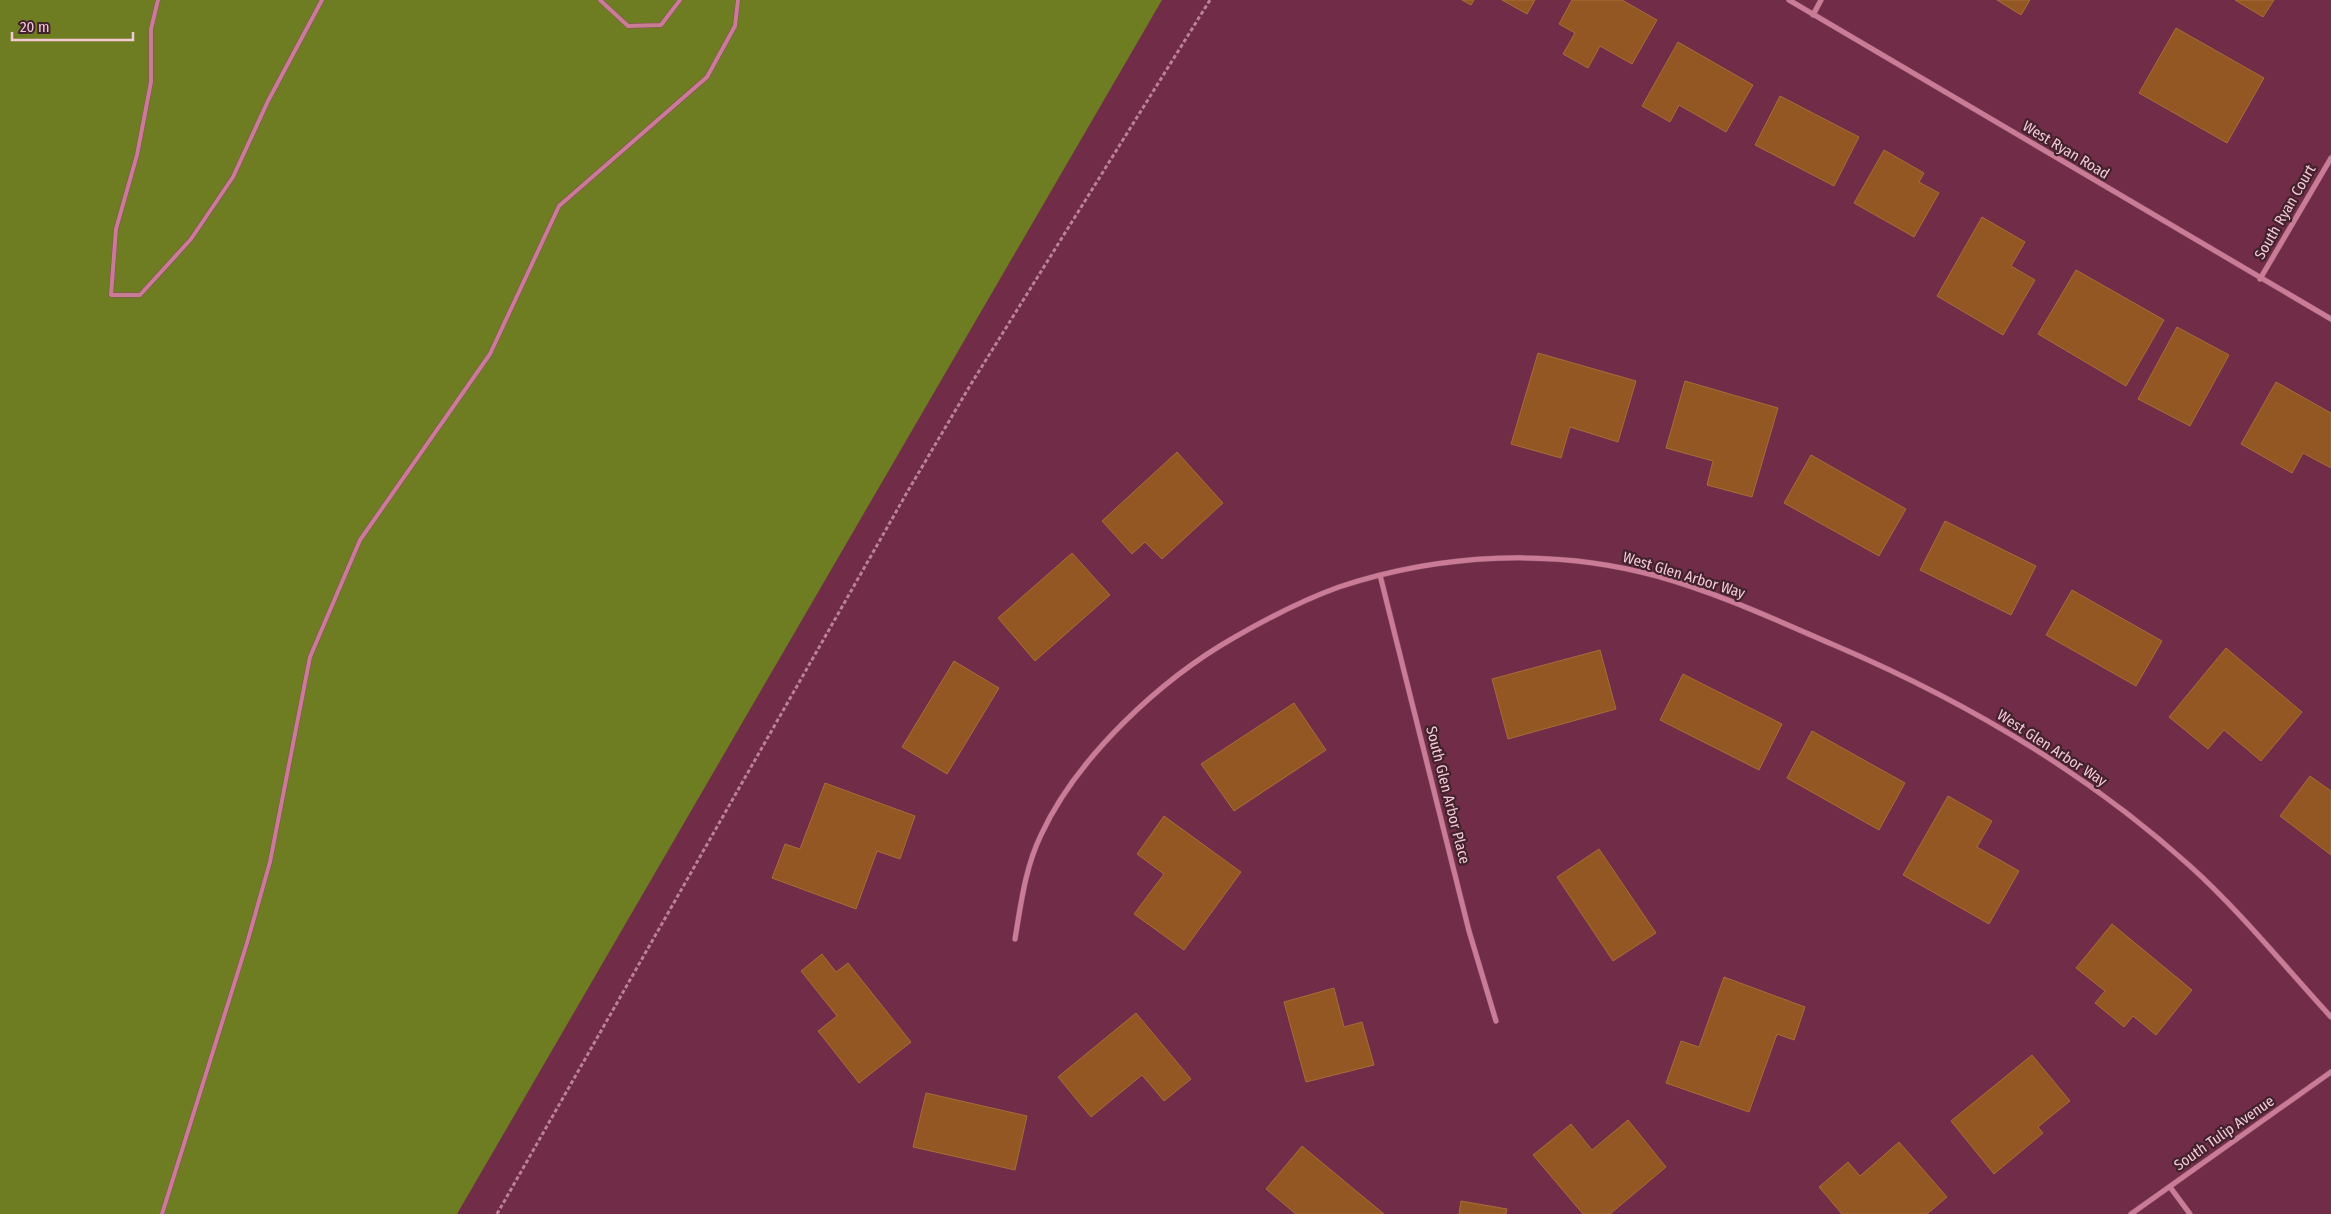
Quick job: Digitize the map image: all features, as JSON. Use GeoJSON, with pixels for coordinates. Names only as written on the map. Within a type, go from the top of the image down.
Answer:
{"type":"FeatureCollection","features":[{"type":"Feature","properties":{"kind":"street","name":"West Ryan Road"},"geometry":{"type":"LineString","coordinates":[[1789,0],[2331,320]]}},
{"type":"Feature","properties":{"kind":"street"},"geometry":{"type":"LineString","coordinates":[[1813,15],[1821,0]]}},
{"type":"Feature","properties":{"kind":"street","name":"South Ryan Court"},"geometry":{"type":"LineString","coordinates":[[2260,279],[2331,158]]}},
{"type":"Feature","properties":{"kind":"street","name":"West Glen Arbor Way"},"geometry":{"type":"LineString","coordinates":[[1014,939],[1026,874],[1041,834],[1086,766],[1141,706],[1180,673],[1221,645],[1263,621],[1335,588],[1380,575],[1469,559],[1565,560],[1611,565],[1658,577],[1726,599],[1874,662],[1969,710],[2026,743],[2081,779],[2136,820],[2193,869],[2331,1018]]}},
{"type":"Feature","properties":{"kind":"street","name":"South Glen Arbor Place"},"geometry":{"type":"LineString","coordinates":[[1380,575],[1469,931],[1496,1021]]}},
{"type":"Feature","properties":{"kind":"street","name":"South Tulip Avenue"},"geometry":{"type":"LineString","coordinates":[[2131,1214],[2331,1072]]}},
{"type":"Feature","properties":{"kind":"street"},"geometry":{"type":"LineString","coordinates":[[2170,1187],[2190,1214]]}},
{"type":"Feature","properties":{"kind":"lane"},"geometry":{"type":"LineString","coordinates":[[158,0],[151,29],[151,82],[137,155],[116,229],[111,295],[140,295],[191,239],[233,177],[268,101],[322,0]]}},
{"type":"Feature","properties":{"kind":"lane"},"geometry":{"type":"LineString","coordinates":[[600,0],[628,26],[660,25],[680,0]]}},
{"type":"Feature","properties":{"kind":"lane"},"geometry":{"type":"LineString","coordinates":[[162,1214],[244,952],[270,862],[310,657],[360,540],[490,354],[559,206],[707,77],[735,26],[738,0]]}},
{"type":"Feature","properties":{"kind":"path"},"geometry":{"type":"LineString","coordinates":[[497,1214],[908,489],[971,384],[1210,0]]}},
{"type":"Feature","properties":{"kind":"green space"},"geometry":{"type":"Polygon","coordinates":[[[0,0],[1162,0],[457,1214],[0,1214],[0,0]]]}},
{"type":"Feature","properties":{"kind":"building"},"geometry":{"type":"Polygon","coordinates":[[[1462,0],[1474,0],[1471,5],[1462,0]]]}},
{"type":"Feature","properties":{"kind":"building"},"geometry":{"type":"Polygon","coordinates":[[[1502,0],[1535,0],[1527,14],[1502,0]]]}},
{"type":"Feature","properties":{"kind":"building"},"geometry":{"type":"Polygon","coordinates":[[[1572,0],[1622,0],[1657,20],[1632,64],[1600,46],[1588,68],[1563,54],[1575,33],[1559,24],[1572,0]]]}},
{"type":"Feature","properties":{"kind":"building"},"geometry":{"type":"Polygon","coordinates":[[[1997,0],[2030,0],[2021,15],[1997,0]]]}},
{"type":"Feature","properties":{"kind":"building"},"geometry":{"type":"Polygon","coordinates":[[[2235,0],[2274,0],[2263,17],[2235,0]]]}},
{"type":"Feature","properties":{"kind":"building"},"geometry":{"type":"Polygon","coordinates":[[[2176,28],[2264,78],[2227,143],[2139,93],[2176,28]]]}},
{"type":"Feature","properties":{"kind":"building"},"geometry":{"type":"Polygon","coordinates":[[[1678,42],[1753,85],[1726,132],[1679,105],[1670,122],[1642,106],[1678,42]]]}},
{"type":"Feature","properties":{"kind":"building"},"geometry":{"type":"Polygon","coordinates":[[[1780,96],[1859,137],[1834,186],[1755,145],[1780,96]]]}},
{"type":"Feature","properties":{"kind":"building"},"geometry":{"type":"Polygon","coordinates":[[[1884,150],[1924,173],[1919,182],[1939,193],[1914,237],[1854,203],[1884,150]]]}},
{"type":"Feature","properties":{"kind":"building"},"geometry":{"type":"Polygon","coordinates":[[[1982,217],[2025,242],[2011,266],[2035,280],[2003,335],[1937,296],[1982,217]]]}},
{"type":"Feature","properties":{"kind":"building"},"geometry":{"type":"Polygon","coordinates":[[[2076,270],[2164,320],[2126,386],[2038,334],[2076,270]]]}},
{"type":"Feature","properties":{"kind":"building"},"geometry":{"type":"Polygon","coordinates":[[[2177,327],[2229,355],[2190,426],[2138,399],[2177,327]]]}},
{"type":"Feature","properties":{"kind":"building"},"geometry":{"type":"Polygon","coordinates":[[[1538,353],[1636,381],[1618,442],[1570,427],[1561,458],[1511,444],[1538,353]]]}},
{"type":"Feature","properties":{"kind":"building"},"geometry":{"type":"Polygon","coordinates":[[[1685,381],[1778,408],[1752,497],[1707,485],[1713,461],[1666,448],[1685,381]]]}},
{"type":"Feature","properties":{"kind":"building"},"geometry":{"type":"Polygon","coordinates":[[[2276,382],[2331,413],[2331,468],[2303,453],[2292,473],[2241,444],[2276,382]]]}},
{"type":"Feature","properties":{"kind":"building"},"geometry":{"type":"Polygon","coordinates":[[[1177,452],[1223,503],[1162,559],[1145,542],[1132,554],[1102,521],[1177,452]]]}},
{"type":"Feature","properties":{"kind":"building"},"geometry":{"type":"Polygon","coordinates":[[[1811,455],[1906,509],[1879,556],[1784,503],[1811,455]]]}},
{"type":"Feature","properties":{"kind":"building"},"geometry":{"type":"Polygon","coordinates":[[[1945,521],[2036,566],[2011,615],[1920,570],[1945,521]]]}},
{"type":"Feature","properties":{"kind":"building"},"geometry":{"type":"Polygon","coordinates":[[[1072,553],[1110,595],[1035,661],[998,618],[1072,553]]]}},
{"type":"Feature","properties":{"kind":"building"},"geometry":{"type":"Polygon","coordinates":[[[2072,590],[2162,641],[2136,686],[2046,635],[2072,590]]]}},
{"type":"Feature","properties":{"kind":"building"},"geometry":{"type":"Polygon","coordinates":[[[2226,648],[2302,712],[2261,761],[2224,730],[2208,749],[2169,717],[2226,648]]]}},
{"type":"Feature","properties":{"kind":"building"},"geometry":{"type":"Polygon","coordinates":[[[1600,650],[1616,709],[1508,739],[1492,679],[1600,650]]]}},
{"type":"Feature","properties":{"kind":"building"},"geometry":{"type":"Polygon","coordinates":[[[954,661],[999,688],[947,774],[902,747],[954,661]]]}},
{"type":"Feature","properties":{"kind":"building"},"geometry":{"type":"Polygon","coordinates":[[[1683,674],[1782,724],[1759,770],[1660,720],[1683,674]]]}},
{"type":"Feature","properties":{"kind":"building"},"geometry":{"type":"Polygon","coordinates":[[[1294,703],[1326,750],[1234,811],[1201,764],[1294,703]]]}},
{"type":"Feature","properties":{"kind":"building"},"geometry":{"type":"Polygon","coordinates":[[[1812,731],[1905,783],[1879,830],[1787,778],[1812,731]]]}},
{"type":"Feature","properties":{"kind":"building"},"geometry":{"type":"Polygon","coordinates":[[[2310,776],[2331,791],[2331,855],[2280,816],[2310,776]]]}},
{"type":"Feature","properties":{"kind":"building"},"geometry":{"type":"Polygon","coordinates":[[[825,783],[915,816],[900,859],[877,851],[856,909],[772,878],[785,844],[800,849],[825,783]]]}},
{"type":"Feature","properties":{"kind":"building"},"geometry":{"type":"Polygon","coordinates":[[[1948,796],[1992,821],[1977,847],[2019,871],[1989,924],[1903,875],[1948,796]]]}},
{"type":"Feature","properties":{"kind":"building"},"geometry":{"type":"Polygon","coordinates":[[[1164,816],[1241,872],[1184,950],[1134,914],[1164,874],[1137,854],[1164,816]]]}},
{"type":"Feature","properties":{"kind":"building"},"geometry":{"type":"Polygon","coordinates":[[[1599,849],[1656,933],[1613,961],[1557,877],[1599,849]]]}},
{"type":"Feature","properties":{"kind":"building"},"geometry":{"type":"Polygon","coordinates":[[[2112,924],[2192,990],[2156,1035],[2133,1016],[2124,1027],[2095,1003],[2105,991],[2076,968],[2112,924]]]}},
{"type":"Feature","properties":{"kind":"building"},"geometry":{"type":"Polygon","coordinates":[[[822,954],[836,972],[848,963],[911,1042],[859,1083],[818,1031],[837,1016],[801,971],[822,954]]]}},
{"type":"Feature","properties":{"kind":"building"},"geometry":{"type":"Polygon","coordinates":[[[1724,977],[1805,1007],[1794,1040],[1777,1034],[1749,1112],[1666,1083],[1681,1041],[1699,1047],[1724,977]]]}},
{"type":"Feature","properties":{"kind":"building"},"geometry":{"type":"Polygon","coordinates":[[[1334,988],[1344,1027],[1362,1022],[1374,1065],[1306,1082],[1284,1002],[1334,988]]]}},
{"type":"Feature","properties":{"kind":"building"},"geometry":{"type":"Polygon","coordinates":[[[1136,1013],[1191,1079],[1164,1101],[1142,1075],[1091,1117],[1058,1077],[1136,1013]]]}},
{"type":"Feature","properties":{"kind":"building"},"geometry":{"type":"Polygon","coordinates":[[[2032,1055],[2070,1101],[2038,1127],[2043,1133],[1994,1174],[1951,1121],[2032,1055]]]}},
{"type":"Feature","properties":{"kind":"building"},"geometry":{"type":"Polygon","coordinates":[[[926,1093],[1027,1116],[1015,1170],[913,1147],[926,1093]]]}},
{"type":"Feature","properties":{"kind":"building"},"geometry":{"type":"Polygon","coordinates":[[[1628,1120],[1666,1167],[1610,1214],[1583,1214],[1533,1155],[1571,1124],[1592,1150],[1628,1120]]]}},
{"type":"Feature","properties":{"kind":"building"},"geometry":{"type":"Polygon","coordinates":[[[1899,1142],[1947,1197],[1927,1214],[1842,1214],[1819,1187],[1848,1162],[1860,1176],[1899,1142]]]}},
{"type":"Feature","properties":{"kind":"building"},"geometry":{"type":"Polygon","coordinates":[[[1302,1146],[1384,1214],[1296,1214],[1266,1189],[1302,1146]]]}},
{"type":"Feature","properties":{"kind":"building"},"geometry":{"type":"Polygon","coordinates":[[[1461,1201],[1507,1209],[1506,1214],[1459,1214],[1461,1201]]]}}]}
